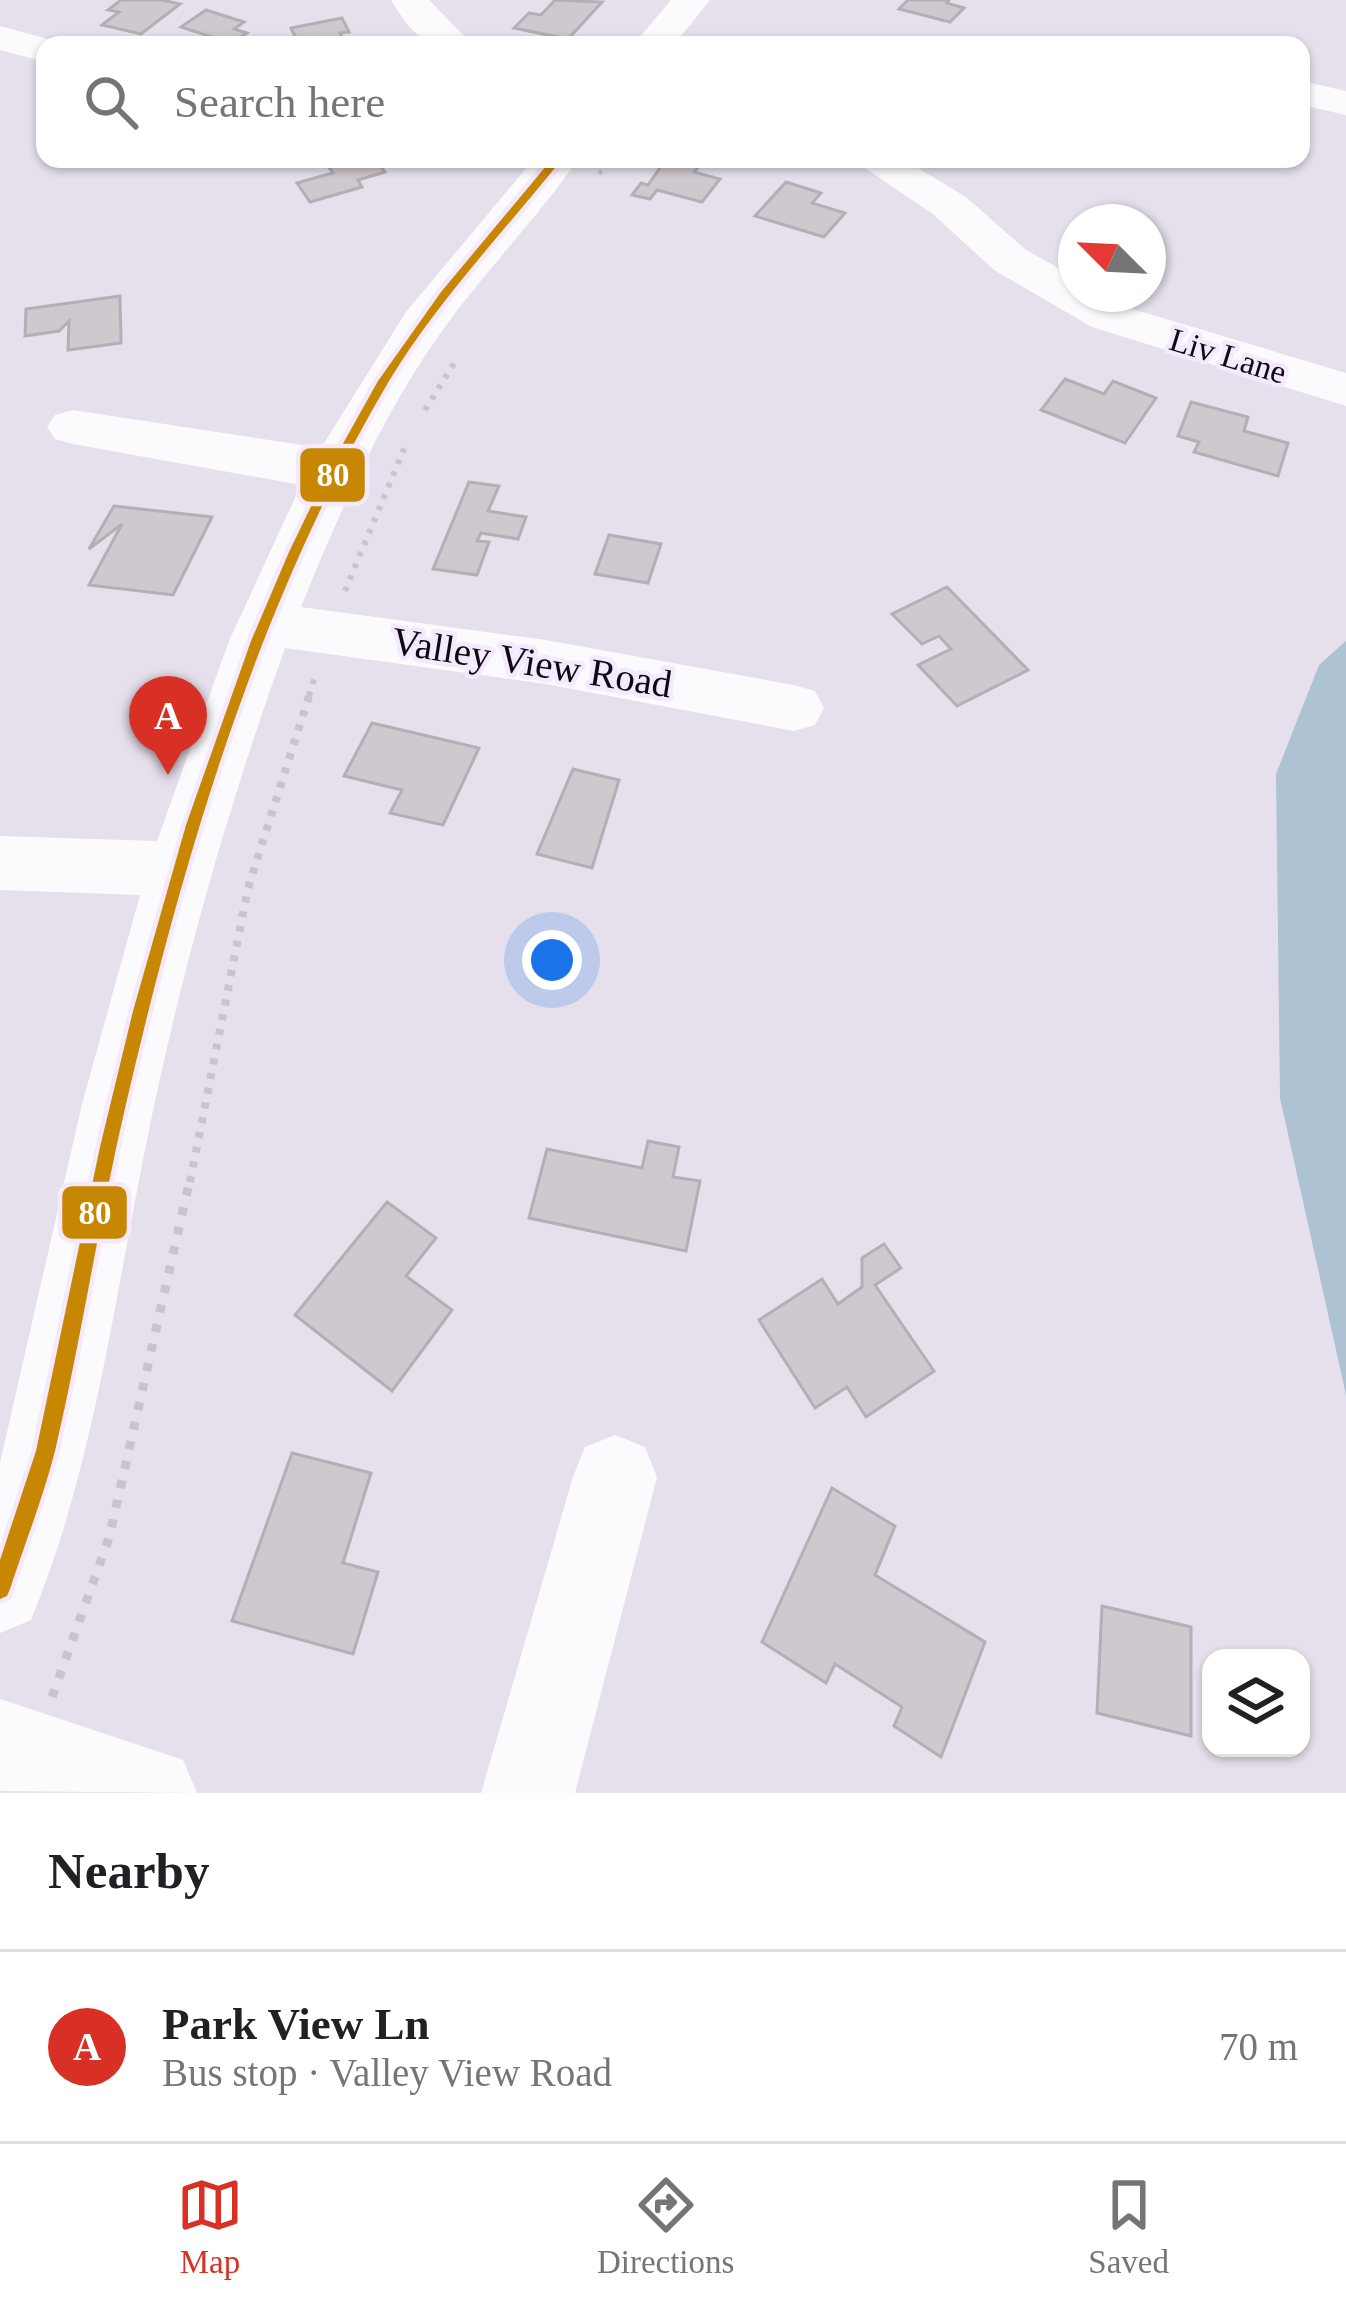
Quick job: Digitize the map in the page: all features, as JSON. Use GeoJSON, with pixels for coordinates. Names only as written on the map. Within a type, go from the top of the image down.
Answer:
{"type":"FeatureCollection","features":[{"type":"Feature","properties":{"kind":"street"},"geometry":{"type":"LineString","coordinates":[[410,0],[424,22],[441,36]]}},
{"type":"Feature","properties":{"kind":"street"},"geometry":{"type":"LineString","coordinates":[[661,36],[691,0]]}},
{"type":"Feature","properties":{"kind":"street"},"geometry":{"type":"LineString","coordinates":[[0,38],[36,48]]}},
{"type":"Feature","properties":{"kind":"street"},"geometry":{"type":"LineString","coordinates":[[1310,95],[1346,103]]}},
{"type":"Feature","properties":{"kind":"street"},"geometry":{"type":"LineString","coordinates":[[0,1589],[44,1455],[118,1106],[180,869],[268,624],[339,465],[419,328],[577,168]]}},
{"type":"Feature","properties":{"kind":"street","name":"Liv Lane"},"geometry":{"type":"LineString","coordinates":[[906,168],[1010,260],[1109,317],[1346,390]]}},
{"type":"Feature","properties":{"kind":"street"},"geometry":{"type":"LineString","coordinates":[[73,427],[303,467],[339,465]]}},
{"type":"Feature","properties":{"kind":"street","name":"Valley View Road"},"geometry":{"type":"LineString","coordinates":[[268,624],[546,662],[794,708]]}},
{"type":"Feature","properties":{"kind":"street"},"geometry":{"type":"LineString","coordinates":[[0,863],[180,869]]}},
{"type":"Feature","properties":{"kind":"street"},"geometry":{"type":"LineString","coordinates":[[528,1793],[615,1477]]}},
{"type":"Feature","properties":{"kind":"street"},"geometry":{"type":"LineString","coordinates":[[16,1750],[150,1793]]}},
{"type":"Feature","properties":{"kind":"path"},"geometry":{"type":"LineString","coordinates":[[423,413],[468,341]]}},
{"type":"Feature","properties":{"kind":"path"},"geometry":{"type":"LineString","coordinates":[[16,1750],[109,1538],[170,1276],[248,888],[360,548],[411,431]]}},
{"type":"Feature","properties":{"kind":"water"},"geometry":{"type":"Polygon","coordinates":[[[1346,641],[1346,1395],[1280,1098],[1276,774],[1319,665],[1346,641]]]}},
{"type":"Feature","properties":{"kind":"building"},"geometry":{"type":"Polygon","coordinates":[[[121,0],[180,4],[141,34],[102,25],[119,12],[108,10],[121,0]]]}},
{"type":"Feature","properties":{"kind":"building"},"geometry":{"type":"Polygon","coordinates":[[[555,0],[602,2],[571,36],[514,28],[529,13],[541,15],[555,0]]]}},
{"type":"Feature","properties":{"kind":"building"},"geometry":{"type":"Polygon","coordinates":[[[908,0],[949,0],[947,3],[964,8],[950,22],[899,9],[908,0]]]}},
{"type":"Feature","properties":{"kind":"building"},"geometry":{"type":"Polygon","coordinates":[[[206,10],[244,22],[234,29],[247,33],[209,36],[181,27],[206,10]]]}},
{"type":"Feature","properties":{"kind":"building"},"geometry":{"type":"Polygon","coordinates":[[[342,18],[349,32],[295,36],[291,28],[342,18]]]}},
{"type":"Feature","properties":{"kind":"building"},"geometry":{"type":"Polygon","coordinates":[[[329,168],[382,168],[385,172],[358,180],[362,187],[310,202],[297,183],[333,173],[329,168]]]}},
{"type":"Feature","properties":{"kind":"building"},"geometry":{"type":"Polygon","coordinates":[[[660,168],[697,168],[694,172],[720,179],[702,202],[657,190],[650,199],[632,195],[641,183],[648,185],[660,168]]]}},
{"type":"Feature","properties":{"kind":"building"},"geometry":{"type":"Polygon","coordinates":[[[786,182],[821,193],[812,203],[845,213],[824,237],[755,216],[786,182]]]}},
{"type":"Feature","properties":{"kind":"building"},"geometry":{"type":"Polygon","coordinates":[[[120,296],[121,343],[68,350],[69,321],[59,331],[25,336],[26,309],[120,296]]]}},
{"type":"Feature","properties":{"kind":"building"},"geometry":{"type":"Polygon","coordinates":[[[1065,379],[1104,394],[1113,381],[1156,398],[1125,443],[1041,410],[1065,379]]]}},
{"type":"Feature","properties":{"kind":"building"},"geometry":{"type":"Polygon","coordinates":[[[1191,402],[1248,417],[1244,431],[1288,443],[1278,476],[1194,452],[1199,442],[1178,436],[1191,402]]]}},
{"type":"Feature","properties":{"kind":"building"},"geometry":{"type":"Polygon","coordinates":[[[469,482],[499,486],[488,511],[526,517],[518,539],[481,533],[477,541],[489,542],[477,575],[433,569],[469,482]]]}},
{"type":"Feature","properties":{"kind":"building"},"geometry":{"type":"Polygon","coordinates":[[[114,506],[212,517],[173,595],[89,585],[122,524],[89,549],[114,506]]]}},
{"type":"Feature","properties":{"kind":"building"},"geometry":{"type":"Polygon","coordinates":[[[609,535],[661,544],[648,583],[595,574],[609,535]]]}},
{"type":"Feature","properties":{"kind":"building"},"geometry":{"type":"Polygon","coordinates":[[[947,587],[1028,670],[957,706],[918,665],[951,649],[939,636],[922,644],[892,614],[947,587]]]}},
{"type":"Feature","properties":{"kind":"building"},"geometry":{"type":"Polygon","coordinates":[[[372,723],[479,748],[443,825],[390,813],[402,790],[344,776],[372,723]]]}},
{"type":"Feature","properties":{"kind":"building"},"geometry":{"type":"Polygon","coordinates":[[[573,769],[619,780],[592,868],[537,854],[573,769]]]}},
{"type":"Feature","properties":{"kind":"building"},"geometry":{"type":"Polygon","coordinates":[[[648,1141],[679,1147],[673,1177],[700,1181],[686,1251],[529,1218],[547,1149],[642,1168],[648,1141]]]}},
{"type":"Feature","properties":{"kind":"building"},"geometry":{"type":"Polygon","coordinates":[[[387,1202],[436,1238],[406,1276],[452,1310],[392,1391],[295,1315],[387,1202]]]}},
{"type":"Feature","properties":{"kind":"building"},"geometry":{"type":"Polygon","coordinates":[[[884,1244],[901,1268],[875,1285],[934,1371],[866,1417],[847,1387],[815,1408],[759,1320],[822,1279],[838,1304],[862,1287],[862,1258],[884,1244]]]}},
{"type":"Feature","properties":{"kind":"building"},"geometry":{"type":"Polygon","coordinates":[[[292,1453],[371,1473],[343,1563],[378,1572],[353,1654],[232,1621],[292,1453]]]}},
{"type":"Feature","properties":{"kind":"building"},"geometry":{"type":"Polygon","coordinates":[[[832,1488],[895,1526],[875,1575],[985,1642],[941,1757],[894,1726],[902,1707],[835,1664],[826,1683],[762,1642],[832,1488]]]}},
{"type":"Feature","properties":{"kind":"building"},"geometry":{"type":"Polygon","coordinates":[[[1102,1606],[1191,1627],[1191,1736],[1097,1713],[1102,1606]]]}},
{"type":"Feature","properties":{"kind":"transit line","name":"80"},"geometry":{"type":"LineString","coordinates":[[0,1589],[45,1451],[118,1104],[166,918],[258,641],[337,465],[384,381],[444,295],[550,168]]}},
{"type":"Feature","properties":{"kind":"place","name":"Park View Ln"},"geometry":{"type":"Point","coordinates":[168,775]}}]}
